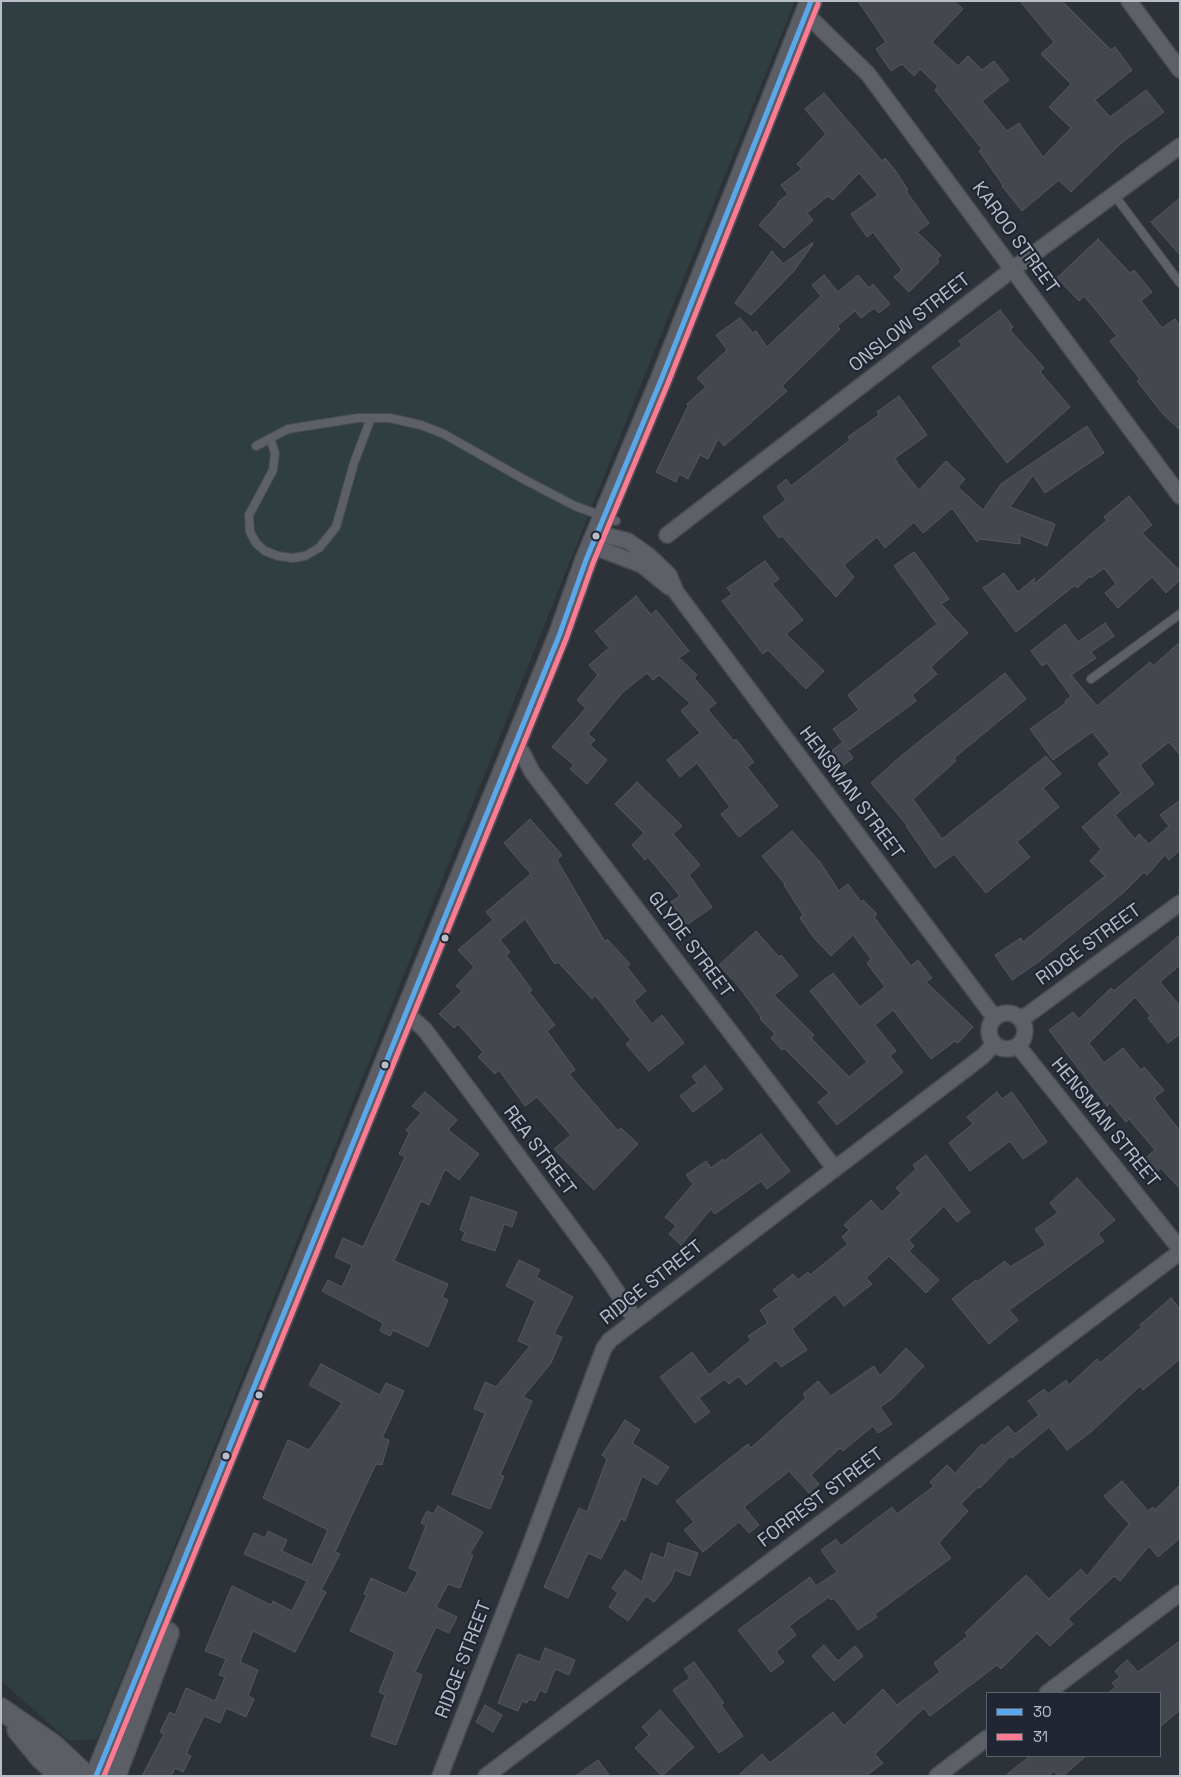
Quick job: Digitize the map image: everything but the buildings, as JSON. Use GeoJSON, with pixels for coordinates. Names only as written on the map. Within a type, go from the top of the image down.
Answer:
{"type":"FeatureCollection","features":[{"type":"Feature","properties":{"kind":"main road"},"geometry":{"type":"LineString","coordinates":[[96,1776],[518,750],[813,10]]}},
{"type":"Feature","properties":{"kind":"main road"},"geometry":{"type":"LineString","coordinates":[[116,1776],[208,1524],[409,1016]]}},
{"type":"Feature","properties":{"kind":"main road"},"geometry":{"type":"LineString","coordinates":[[1,1709],[41,1758],[61,1776]]}},
{"type":"Feature","properties":{"kind":"main road"},"geometry":{"type":"LineString","coordinates":[[1,1709],[53,1745],[86,1776]]}},
{"type":"Feature","properties":{"kind":"street"},"geometry":{"type":"LineString","coordinates":[[1128,1],[1180,70]]}},
{"type":"Feature","properties":{"kind":"street","name":"KAROO STREET"},"geometry":{"type":"LineString","coordinates":[[813,10],[868,74],[1180,496]]}},
{"type":"Feature","properties":{"kind":"street","name":"ONSLOW STREET"},"geometry":{"type":"LineString","coordinates":[[667,534],[1013,269],[1115,196],[1180,146]]}},
{"type":"Feature","properties":{"kind":"street","name":"HENSMAN STREET"},"geometry":{"type":"LineString","coordinates":[[604,534],[628,541],[648,555],[669,575],[676,592],[994,1017]]}},
{"type":"Feature","properties":{"kind":"street","name":"GLYDE STREET"},"geometry":{"type":"LineString","coordinates":[[518,750],[532,772],[835,1169]]}},
{"type":"Feature","properties":{"kind":"street","name":"RIDGE STREET"},"geometry":{"type":"LineString","coordinates":[[1022,1019],[1180,904]]}},
{"type":"Feature","properties":{"kind":"street"},"geometry":{"type":"LineString","coordinates":[[1008,1013],[1022,1019],[1026,1032],[1018,1046],[1012,1049],[1002,1049],[994,1044],[989,1033],[990,1024],[994,1017],[1008,1013]]}},
{"type":"Feature","properties":{"kind":"street","name":"REA STREET"},"geometry":{"type":"LineString","coordinates":[[409,1016],[425,1030],[595,1260],[635,1319]]}},
{"type":"Feature","properties":{"kind":"street","name":"RIDGE STREET"},"geometry":{"type":"LineString","coordinates":[[440,1776],[604,1348],[635,1319],[984,1056],[994,1044]]}},
{"type":"Feature","properties":{"kind":"street","name":"HENSMAN STREET"},"geometry":{"type":"LineString","coordinates":[[1018,1046],[1180,1250]]}},
{"type":"Feature","properties":{"kind":"street","name":"FORREST STREET"},"geometry":{"type":"LineString","coordinates":[[486,1776],[1180,1250]]}},
{"type":"Feature","properties":{"kind":"street"},"geometry":{"type":"LineString","coordinates":[[1048,1692],[1180,1593]]}},
{"type":"Feature","properties":{"kind":"street"},"geometry":{"type":"LineString","coordinates":[[937,1776],[986,1739]]}},
{"type":"Feature","properties":{"kind":"lane"},"geometry":{"type":"LineString","coordinates":[[1115,196],[1180,283]]}},
{"type":"Feature","properties":{"kind":"lane"},"geometry":{"type":"LineString","coordinates":[[270,438],[275,453],[273,470],[249,515],[250,532],[256,543],[265,551],[278,556],[293,558],[305,556],[319,548],[336,527],[354,463],[371,418]]}},
{"type":"Feature","properties":{"kind":"lane"},"geometry":{"type":"LineString","coordinates":[[256,446],[288,428],[324,422],[390,418],[421,425],[444,434],[574,506],[604,534]]}},
{"type":"Feature","properties":{"kind":"lane"},"geometry":{"type":"LineString","coordinates":[[1090,679],[1180,614]]}},
{"type":"Feature","properties":{"kind":"shaded area"},"geometry":{"type":"Polygon","coordinates":[[[1,1],[795,1],[97,1739],[69,1741],[1,1681],[1,1]]]}},
{"type":"Feature","properties":{"kind":"transit line","name":"30"},"geometry":{"type":"LineString","coordinates":[[96,1776],[559,636],[586,560],[661,380],[811,1]]}},
{"type":"Feature","properties":{"kind":"transit line","name":"31"},"geometry":{"type":"LineString","coordinates":[[104,1776],[566,639],[593,563],[668,383],[818,4]]}}]}
